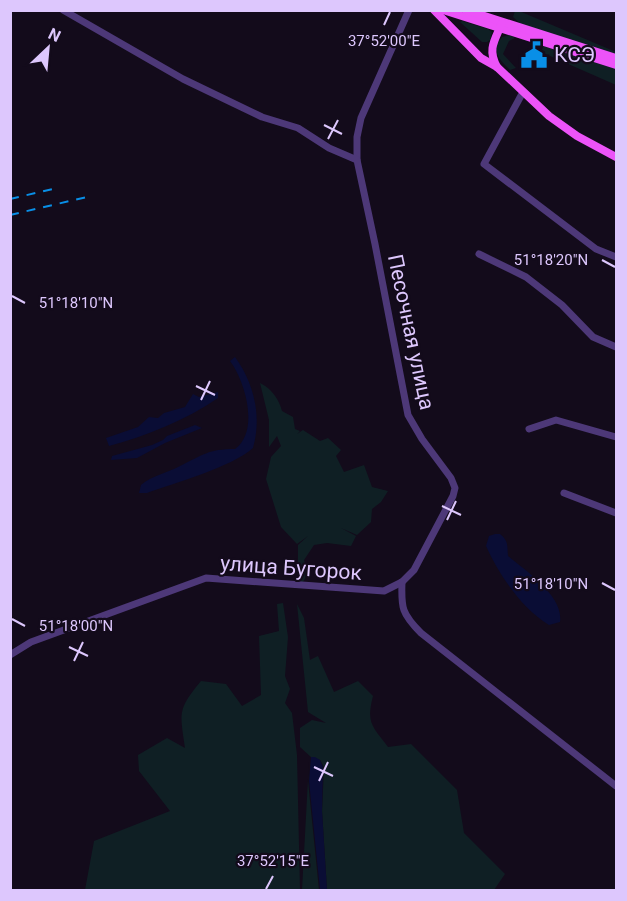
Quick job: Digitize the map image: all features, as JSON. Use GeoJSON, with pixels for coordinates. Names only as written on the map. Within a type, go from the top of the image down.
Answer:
{"type":"FeatureCollection","features":[{"type":"Feature","properties":{"kind":"main road"},"geometry":{"type":"LineString","coordinates":[[434,10],[481,57],[497,67],[549,116],[577,136],[616,157]]}},
{"type":"Feature","properties":{"kind":"main road"},"geometry":{"type":"LineString","coordinates":[[443,10],[616,58]]}},
{"type":"Feature","properties":{"kind":"main road"},"geometry":{"type":"LineString","coordinates":[[466,10],[501,25],[616,65]]}},
{"type":"Feature","properties":{"kind":"main road"},"geometry":{"type":"LineString","coordinates":[[497,67],[491,48],[501,25]]}},
{"type":"Feature","properties":{"kind":"street"},"geometry":{"type":"LineString","coordinates":[[63,10],[183,79],[262,117],[298,128],[329,148],[357,160],[357,137],[361,118],[409,10]]}},
{"type":"Feature","properties":{"kind":"street"},"geometry":{"type":"LineString","coordinates":[[523,92],[484,164],[596,249],[616,257]]}},
{"type":"Feature","properties":{"kind":"street","name":"Песочная улица"},"geometry":{"type":"LineString","coordinates":[[357,160],[408,415],[451,478],[454,488],[453,496],[414,570],[402,582]]}},
{"type":"Feature","properties":{"kind":"street"},"geometry":{"type":"LineString","coordinates":[[479,254],[526,277],[562,305],[592,337],[616,347]]}},
{"type":"Feature","properties":{"kind":"street"},"geometry":{"type":"LineString","coordinates":[[529,429],[556,420],[616,437]]}},
{"type":"Feature","properties":{"kind":"street"},"geometry":{"type":"LineString","coordinates":[[564,494],[616,513]]}},
{"type":"Feature","properties":{"kind":"street","name":"улица Бугорок"},"geometry":{"type":"LineString","coordinates":[[10,655],[31,642],[206,578],[384,591],[402,582]]}},
{"type":"Feature","properties":{"kind":"street"},"geometry":{"type":"LineString","coordinates":[[402,582],[401,603],[408,620],[421,633],[616,786]]}},
{"type":"Feature","properties":{"kind":"shaded area"},"geometry":{"type":"Polygon","coordinates":[[[515,11],[616,52],[616,55],[521,24],[513,17],[515,11]]]}},
{"type":"Feature","properties":{"kind":"shaded area"},"geometry":{"type":"Polygon","coordinates":[[[460,22],[488,29],[492,32],[490,40],[482,42],[460,22]]]}},
{"type":"Feature","properties":{"kind":"shaded area"},"geometry":{"type":"Polygon","coordinates":[[[510,35],[515,38],[509,41],[503,54],[516,68],[510,70],[496,51],[502,37],[510,35]]]}},
{"type":"Feature","properties":{"kind":"shaded area"},"geometry":{"type":"Polygon","coordinates":[[[543,46],[616,69],[616,85],[541,52],[543,46]]]}},
{"type":"Feature","properties":{"kind":"shaded area"},"geometry":{"type":"Polygon","coordinates":[[[235,357],[247,378],[254,400],[257,424],[253,448],[217,468],[147,493],[139,493],[141,485],[150,479],[206,453],[235,449],[243,441],[247,430],[247,406],[241,381],[230,361],[235,357]]]}},
{"type":"Feature","properties":{"kind":"shaded area"},"geometry":{"type":"Polygon","coordinates":[[[260,383],[274,394],[282,411],[293,417],[295,429],[300,431],[297,434],[303,430],[320,441],[328,438],[341,450],[336,456],[344,472],[364,465],[372,487],[388,491],[381,502],[372,509],[371,522],[357,535],[341,528],[356,536],[351,546],[327,543],[314,545],[304,560],[308,573],[303,582],[298,581],[298,545],[308,536],[297,544],[281,527],[266,479],[271,457],[281,446],[277,436],[269,447],[269,420],[260,383]]]}},
{"type":"Feature","properties":{"kind":"shaded area"},"geometry":{"type":"Polygon","coordinates":[[[218,392],[218,398],[179,420],[109,446],[106,438],[138,427],[149,417],[158,418],[164,413],[185,407],[193,394],[199,397],[218,392]]]}},
{"type":"Feature","properties":{"kind":"shaded area"},"geometry":{"type":"Polygon","coordinates":[[[195,425],[202,428],[165,443],[137,458],[111,460],[112,456],[152,445],[167,436],[195,425]]]}},
{"type":"Feature","properties":{"kind":"shaded area"},"geometry":{"type":"Polygon","coordinates":[[[500,534],[505,539],[508,556],[550,594],[560,612],[560,622],[549,625],[530,610],[512,590],[486,546],[489,536],[500,534]]]}},
{"type":"Feature","properties":{"kind":"shaded area"},"geometry":{"type":"Polygon","coordinates":[[[283,603],[288,637],[285,676],[290,689],[285,703],[292,713],[297,755],[300,890],[85,890],[94,841],[170,811],[139,771],[138,755],[167,738],[185,748],[182,712],[201,681],[226,684],[242,706],[261,695],[259,636],[279,631],[277,604],[283,603]]]}},
{"type":"Feature","properties":{"kind":"shaded area"},"geometry":{"type":"Polygon","coordinates":[[[297,604],[304,618],[310,660],[318,656],[334,692],[358,681],[373,696],[370,718],[388,747],[411,744],[457,790],[464,833],[505,874],[494,890],[327,890],[322,811],[324,767],[320,760],[311,757],[300,747],[300,728],[312,720],[326,723],[308,712],[297,604]]]}},
{"type":"Feature","properties":{"kind":"shaded area"},"geometry":{"type":"Polygon","coordinates":[[[311,757],[320,760],[323,767],[322,811],[327,890],[320,890],[309,781],[311,757]]]}},
{"type":"Feature","properties":{"kind":"shaded area"},"geometry":{"type":"Polygon","coordinates":[[[309,761],[308,781],[319,890],[302,890],[309,761]]]}},
{"type":"Feature","properties":{"kind":"railway"},"geometry":{"type":"LineString","coordinates":[[10,199],[57,188]]}},
{"type":"Feature","properties":{"kind":"railway"},"geometry":{"type":"LineString","coordinates":[[10,215],[91,196]]}},
{"type":"Feature","properties":{"kind":"place","name":"КСЭ"},"geometry":{"type":"Point","coordinates":[534,55]}}]}
